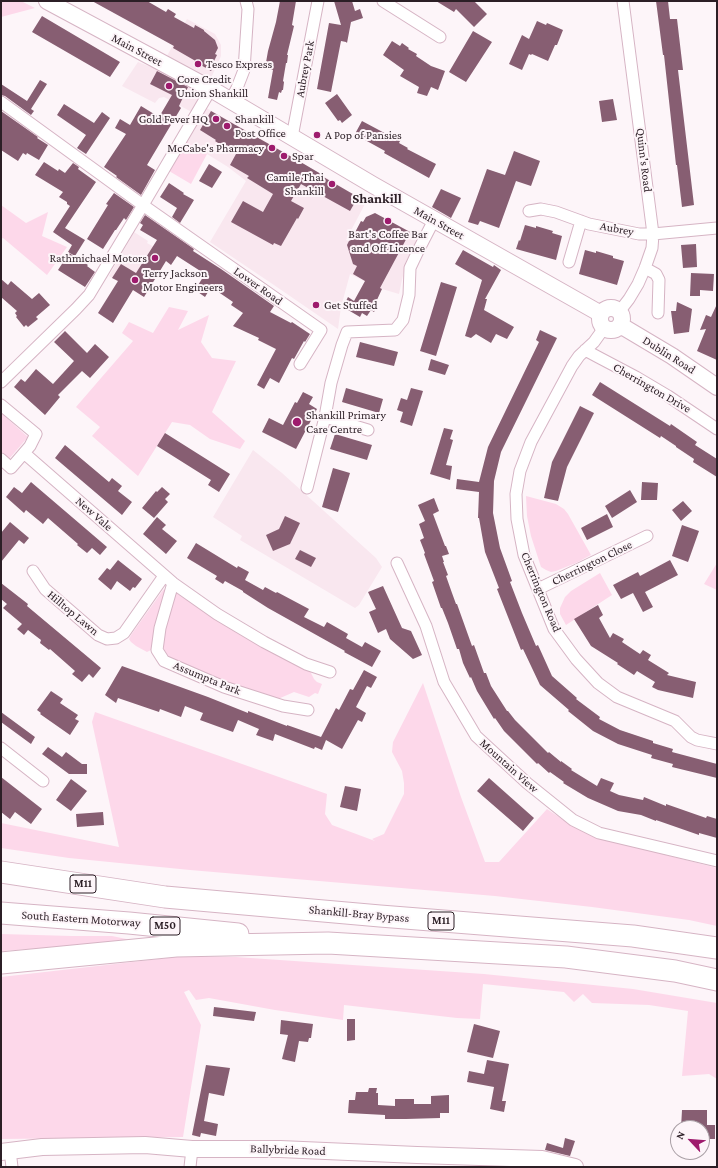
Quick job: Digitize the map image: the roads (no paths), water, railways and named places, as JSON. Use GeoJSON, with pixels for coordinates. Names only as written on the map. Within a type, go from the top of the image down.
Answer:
{"type":"FeatureCollection","features":[{"type":"Feature","properties":{"kind":"highway","name":"Shankill-Bray Bypass"},"geometry":{"type":"LineString","coordinates":[[1,872],[165,897],[633,936],[717,948]]}},
{"type":"Feature","properties":{"kind":"highway"},"geometry":{"type":"LineString","coordinates":[[1,883],[165,897]]}},
{"type":"Feature","properties":{"kind":"highway","name":"South Eastern Motorway"},"geometry":{"type":"LineString","coordinates":[[1,913],[129,923],[328,943]]}},
{"type":"Feature","properties":{"kind":"highway"},"geometry":{"type":"LineString","coordinates":[[1,963],[176,946],[328,943],[566,957],[675,971],[717,980]]}},
{"type":"Feature","properties":{"kind":"main road","name":"Main Street"},"geometry":{"type":"LineString","coordinates":[[47,1],[211,89],[603,321]]}},
{"type":"Feature","properties":{"kind":"main road"},"geometry":{"type":"LineString","coordinates":[[603,321],[607,330],[614,330],[618,328],[620,318]]}},
{"type":"Feature","properties":{"kind":"main road","name":"Dublin Road"},"geometry":{"type":"LineString","coordinates":[[620,318],[717,387]]}},
{"type":"Feature","properties":{"kind":"main road","name":"Ballybride Road"},"geometry":{"type":"LineString","coordinates":[[6,1151],[42,1147],[145,1145],[192,1149],[280,1149],[417,1155],[542,1158],[575,1167]]}},
{"type":"Feature","properties":{"kind":"street"},"geometry":{"type":"LineString","coordinates":[[230,101],[244,70],[248,9],[246,1]]}},
{"type":"Feature","properties":{"kind":"street","name":"Aubrey Park"},"geometry":{"type":"LineString","coordinates":[[292,137],[318,1]]}},
{"type":"Feature","properties":{"kind":"street"},"geometry":{"type":"LineString","coordinates":[[383,1],[440,37]]}},
{"type":"Feature","properties":{"kind":"street","name":"Quinn's Road"},"geometry":{"type":"LineString","coordinates":[[620,318],[645,268],[652,248],[653,234],[623,1]]}},
{"type":"Feature","properties":{"kind":"street"},"geometry":{"type":"LineString","coordinates":[[1,382],[89,295],[211,89]]}},
{"type":"Feature","properties":{"kind":"street","name":"Lower Road"},"geometry":{"type":"LineString","coordinates":[[1,102],[143,205],[321,330],[300,364]]}},
{"type":"Feature","properties":{"kind":"street","name":"Aubrey"},"geometry":{"type":"LineString","coordinates":[[529,211],[541,209],[556,212],[581,221],[639,234],[717,228]]}},
{"type":"Feature","properties":{"kind":"street"},"geometry":{"type":"LineString","coordinates":[[307,488],[326,417],[331,383],[347,332],[395,330],[403,320],[410,295],[410,268],[434,220]]}},
{"type":"Feature","properties":{"kind":"street"},"geometry":{"type":"LineString","coordinates":[[569,262],[581,221]]}},
{"type":"Feature","properties":{"kind":"street"},"geometry":{"type":"LineString","coordinates":[[645,268],[656,274],[659,280],[658,313]]}},
{"type":"Feature","properties":{"kind":"street","name":"Cherrington Road"},"geometry":{"type":"LineString","coordinates":[[603,321],[594,342],[585,350],[572,366],[531,442],[520,471],[516,494],[517,519],[524,555],[554,629],[576,659],[598,683],[617,697],[675,721],[691,737],[697,740],[717,744]]}},
{"type":"Feature","properties":{"kind":"street","name":"Cherrington Drive"},"geometry":{"type":"LineString","coordinates":[[585,350],[636,377],[717,429]]}},
{"type":"Feature","properties":{"kind":"street"},"geometry":{"type":"LineString","coordinates":[[1,406],[36,434],[30,446],[11,468],[1,459]]}},
{"type":"Feature","properties":{"kind":"street"},"geometry":{"type":"LineString","coordinates":[[326,417],[368,430]]}},
{"type":"Feature","properties":{"kind":"street","name":"New Vale"},"geometry":{"type":"LineString","coordinates":[[24,453],[168,579]]}},
{"type":"Feature","properties":{"kind":"street","name":"Cherrington Close"},"geometry":{"type":"LineString","coordinates":[[538,590],[647,536]]}},
{"type":"Feature","properties":{"kind":"street","name":"Mountain View"},"geometry":{"type":"LineString","coordinates":[[397,564],[426,626],[444,682],[476,736],[515,773],[573,820],[599,833],[717,861]]}},
{"type":"Feature","properties":{"kind":"street","name":"Hilltop Lawn"},"geometry":{"type":"LineString","coordinates":[[33,570],[45,589],[98,635],[107,639],[116,638],[124,633],[168,579]]}},
{"type":"Feature","properties":{"kind":"street"},"geometry":{"type":"LineString","coordinates":[[168,579],[218,614],[264,642],[306,664],[330,672]]}},
{"type":"Feature","properties":{"kind":"street","name":"Assumpta Park"},"geometry":{"type":"LineString","coordinates":[[168,579],[157,650],[164,661],[224,687],[283,706],[308,710]]}},
{"type":"Feature","properties":{"kind":"street"},"geometry":{"type":"LineString","coordinates":[[1,748],[43,781]]}},
{"type":"Feature","properties":{"kind":"street"},"geometry":{"type":"LineString","coordinates":[[190,1167],[192,1149]]}},
{"type":"Feature","properties":{"kind":"street"},"geometry":{"type":"LineString","coordinates":[[6,1151],[12,1167]]}},
{"type":"Feature","properties":{"kind":"place","name":"Tesco Express"},"geometry":{"type":"Point","coordinates":[198,64]}},
{"type":"Feature","properties":{"kind":"place","name":"Core Credit Union Shankill"},"geometry":{"type":"Point","coordinates":[169,86]}},
{"type":"Feature","properties":{"kind":"place","name":"Gold Fever HQ"},"geometry":{"type":"Point","coordinates":[216,119]}},
{"type":"Feature","properties":{"kind":"place","name":"Shankill Post Office"},"geometry":{"type":"Point","coordinates":[227,126]}},
{"type":"Feature","properties":{"kind":"place","name":"A Pop of Pansies"},"geometry":{"type":"Point","coordinates":[317,135]}},
{"type":"Feature","properties":{"kind":"place","name":"McCabe's Pharmacy"},"geometry":{"type":"Point","coordinates":[272,148]}},
{"type":"Feature","properties":{"kind":"place","name":"Spar"},"geometry":{"type":"Point","coordinates":[284,156]}},
{"type":"Feature","properties":{"kind":"place","name":"Camile Thai Shankill"},"geometry":{"type":"Point","coordinates":[332,184]}},
{"type":"Feature","properties":{"kind":"place","name":"Bart's Coffee Bar and Off Licence"},"geometry":{"type":"Point","coordinates":[388,221]}},
{"type":"Feature","properties":{"kind":"place","name":"Rathmichael Motors"},"geometry":{"type":"Point","coordinates":[155,258]}},
{"type":"Feature","properties":{"kind":"place","name":"Terry Jackson Motor Engineers"},"geometry":{"type":"Point","coordinates":[135,280]}},
{"type":"Feature","properties":{"kind":"place","name":"Get Stuffed"},"geometry":{"type":"Point","coordinates":[316,305]}},
{"type":"Feature","properties":{"kind":"place","name":"Shankill Primary Care Centre"},"geometry":{"type":"Point","coordinates":[297,422]}},
{"type":"Feature","properties":{"kind":"district","name":"Shankill"},"geometry":{"type":"Point","coordinates":[377,199]}}]}
